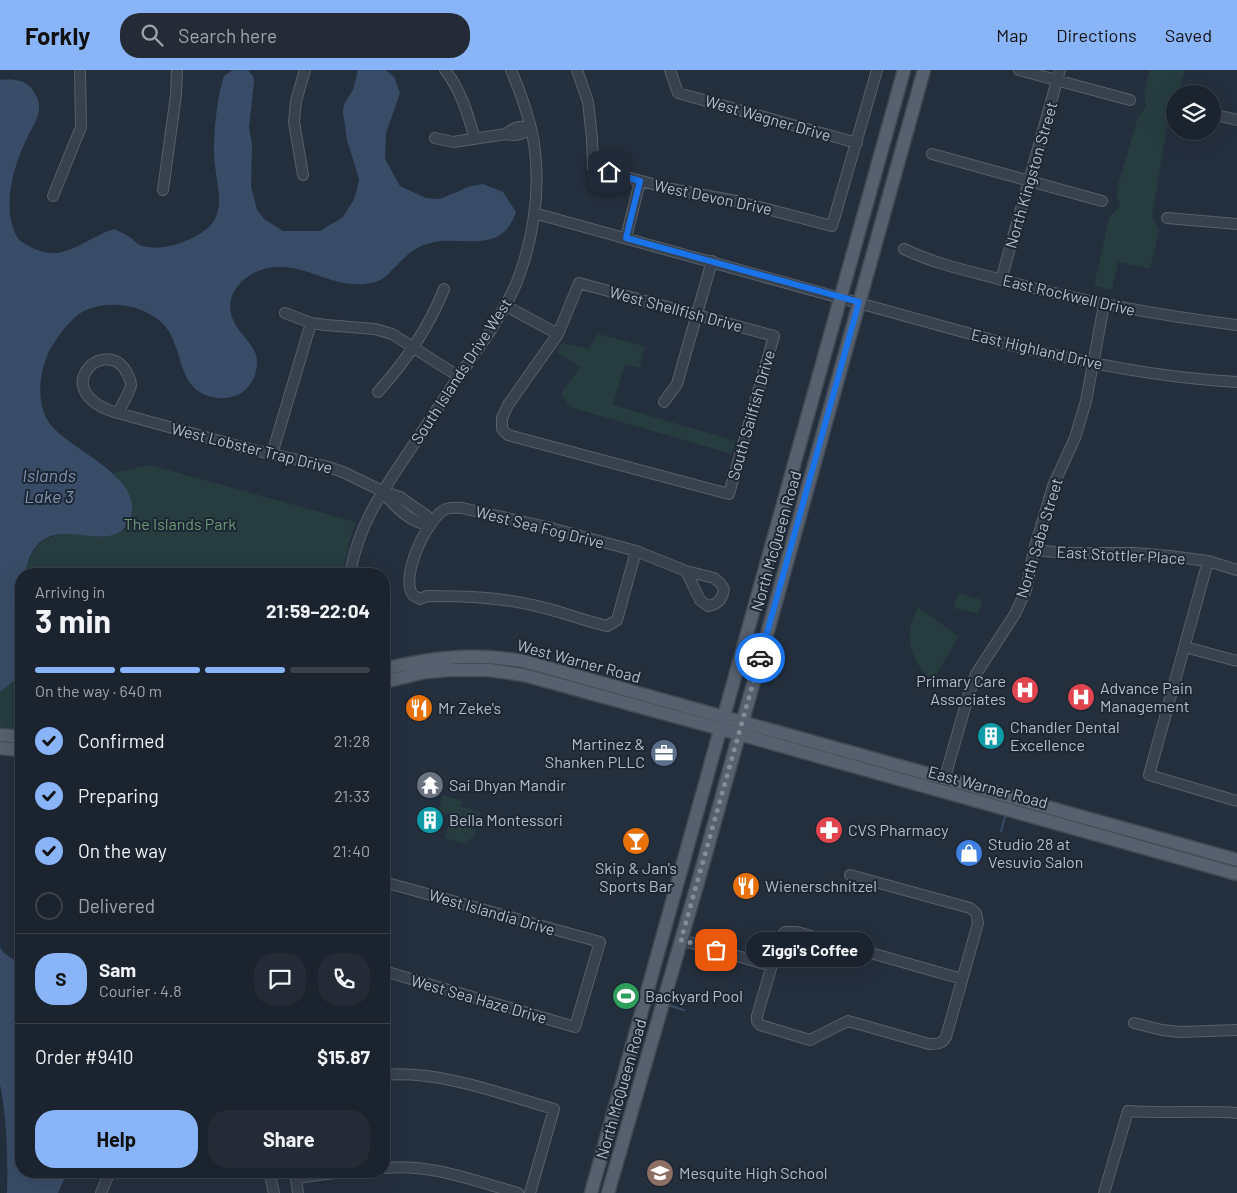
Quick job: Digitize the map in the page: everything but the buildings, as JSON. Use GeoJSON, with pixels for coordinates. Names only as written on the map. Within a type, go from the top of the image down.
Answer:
{"type":"FeatureCollection","features":[{"type":"Feature","properties":{"kind":"main road","name":"North McQueen Road"},"geometry":{"type":"LineString","coordinates":[[608,1193],[708,846],[732,725],[782,507],[904,70]]}},
{"type":"Feature","properties":{"kind":"main road","name":"North McQueen Road"},"geometry":{"type":"LineString","coordinates":[[591,1193],[691,837],[732,725],[801,512],[924,70]]}},
{"type":"Feature","properties":{"kind":"main road"},"geometry":{"type":"LineString","coordinates":[[782,507],[801,512]]}},
{"type":"Feature","properties":{"kind":"main road","name":"West Warner Road"},"geometry":{"type":"LineString","coordinates":[[390,668],[420,660],[462,656],[504,658],[534,664],[732,725]]}},
{"type":"Feature","properties":{"kind":"main road"},"geometry":{"type":"LineString","coordinates":[[531,677],[534,664]]}},
{"type":"Feature","properties":{"kind":"main road","name":"West Warner Road"},"geometry":{"type":"LineString","coordinates":[[390,681],[425,672],[489,670],[531,677],[732,725]]}},
{"type":"Feature","properties":{"kind":"main road","name":"East Warner Road"},"geometry":{"type":"LineString","coordinates":[[732,725],[943,785],[1144,848],[1237,874]]}},
{"type":"Feature","properties":{"kind":"main road"},"geometry":{"type":"LineString","coordinates":[[0,734],[15,736]]}},
{"type":"Feature","properties":{"kind":"main road"},"geometry":{"type":"LineString","coordinates":[[0,748],[15,749]]}},
{"type":"Feature","properties":{"kind":"main road","name":"East Warner Road"},"geometry":{"type":"LineString","coordinates":[[943,785],[1237,860]]}},
{"type":"Feature","properties":{"kind":"main road"},"geometry":{"type":"LineString","coordinates":[[691,837],[708,846]]}},
{"type":"Feature","properties":{"kind":"main road"},"geometry":{"type":"LineString","coordinates":[[1144,848],[1157,844],[1181,850],[1192,847]]}},
{"type":"Feature","properties":{"kind":"main road"},"geometry":{"type":"LineString","coordinates":[[663,935],[681,940]]}},
{"type":"Feature","properties":{"kind":"street"},"geometry":{"type":"LineString","coordinates":[[53,196],[82,127],[80,70]]}},
{"type":"Feature","properties":{"kind":"street"},"geometry":{"type":"LineString","coordinates":[[163,190],[176,95],[177,70]]}},
{"type":"Feature","properties":{"kind":"street"},"geometry":{"type":"LineString","coordinates":[[303,175],[294,122],[296,101],[304,70]]}},
{"type":"Feature","properties":{"kind":"street"},"geometry":{"type":"LineString","coordinates":[[445,70],[452,79],[467,110],[475,139]]}},
{"type":"Feature","properties":{"kind":"street","name":"South Islands Drive West"},"geometry":{"type":"LineString","coordinates":[[351,568],[354,550],[360,535],[382,491],[506,306],[518,279],[528,245],[537,182],[535,150],[530,128],[522,96],[511,70]]}},
{"type":"Feature","properties":{"kind":"street","name":"West Devon Drive"},"geometry":{"type":"LineString","coordinates":[[577,70],[588,102],[593,168],[640,181],[671,189],[736,201],[832,226],[857,143]]}},
{"type":"Feature","properties":{"kind":"street","name":"West Wagner Drive"},"geometry":{"type":"LineString","coordinates":[[670,70],[678,93],[857,143]]}},
{"type":"Feature","properties":{"kind":"street"},"geometry":{"type":"LineString","coordinates":[[857,143],[877,70]]}},
{"type":"Feature","properties":{"kind":"street"},"geometry":{"type":"LineString","coordinates":[[1019,70],[1130,100]]}},
{"type":"Feature","properties":{"kind":"street","name":"North Kingston Street"},"geometry":{"type":"LineString","coordinates":[[1001,280],[1060,70]]}},
{"type":"Feature","properties":{"kind":"street"},"geometry":{"type":"LineString","coordinates":[[1221,116],[1237,120]]}},
{"type":"Feature","properties":{"kind":"street"},"geometry":{"type":"LineString","coordinates":[[435,138],[453,142],[506,134],[515,136],[524,134],[530,128]]}},
{"type":"Feature","properties":{"kind":"street"},"geometry":{"type":"LineString","coordinates":[[932,154],[1102,201]]}},
{"type":"Feature","properties":{"kind":"street"},"geometry":{"type":"LineString","coordinates":[[626,238],[640,181]]}},
{"type":"Feature","properties":{"kind":"street","name":"East Highland Drive"},"geometry":{"type":"LineString","coordinates":[[534,213],[1014,346],[1094,364],[1165,376],[1237,382]]}},
{"type":"Feature","properties":{"kind":"street"},"geometry":{"type":"LineString","coordinates":[[1168,218],[1237,224]]}},
{"type":"Feature","properties":{"kind":"street","name":"East Rockwell Drive"},"geometry":{"type":"LineString","coordinates":[[904,249],[924,259],[1104,305],[1237,326]]}},
{"type":"Feature","properties":{"kind":"street"},"geometry":{"type":"LineString","coordinates":[[664,402],[676,384],[712,261]]}},
{"type":"Feature","properties":{"kind":"street","name":"West Shellfish Drive"},"geometry":{"type":"LineString","coordinates":[[558,334],[579,283],[774,336]]}},
{"type":"Feature","properties":{"kind":"street"},"geometry":{"type":"LineString","coordinates":[[378,392],[392,376],[435,312],[444,289]]}},
{"type":"Feature","properties":{"kind":"street","name":"North Saba Street"},"geometry":{"type":"LineString","coordinates":[[943,785],[976,674],[1015,614],[1026,590],[1034,550],[1053,486],[1078,429],[1094,364],[1104,305]]}},
{"type":"Feature","properties":{"kind":"street"},"geometry":{"type":"LineString","coordinates":[[506,306],[558,334]]}},
{"type":"Feature","properties":{"kind":"street"},"geometry":{"type":"LineString","coordinates":[[285,313],[311,323],[375,329],[392,334],[458,376]]}},
{"type":"Feature","properties":{"kind":"street"},"geometry":{"type":"LineString","coordinates":[[272,454],[311,323]]}},
{"type":"Feature","properties":{"kind":"street","name":"South Sailfish Drive"},"geometry":{"type":"LineString","coordinates":[[558,334],[508,405],[502,418],[502,430],[508,435],[729,494],[774,336]]}},
{"type":"Feature","properties":{"kind":"street","name":"West Lobster Trap Drive"},"geometry":{"type":"LineString","coordinates":[[118,414],[131,386],[128,374],[121,365],[110,360],[99,359],[90,366],[83,379],[83,390],[91,401],[103,409],[118,414],[248,449],[325,466],[343,472],[382,491]]}},
{"type":"Feature","properties":{"kind":"street"},"geometry":{"type":"LineString","coordinates":[[382,491],[393,506],[420,524],[429,525],[418,547],[411,569],[410,582],[413,595],[420,599],[427,596],[477,596],[505,600],[533,605],[607,626],[618,620],[636,552]]}},
{"type":"Feature","properties":{"kind":"street","name":"West Sea Fog Drive"},"geometry":{"type":"LineString","coordinates":[[429,525],[444,509],[462,508],[547,527],[636,552],[686,571]]}},
{"type":"Feature","properties":{"kind":"street","name":"East Stottler Place"},"geometry":{"type":"LineString","coordinates":[[1034,550],[1067,554],[1135,553],[1208,562],[1237,570]]}},
{"type":"Feature","properties":{"kind":"street"},"geometry":{"type":"LineString","coordinates":[[1208,562],[1149,775],[1237,801]]}},
{"type":"Feature","properties":{"kind":"street"},"geometry":{"type":"LineString","coordinates":[[1185,647],[1237,661]]}},
{"type":"Feature","properties":{"kind":"street"},"geometry":{"type":"LineString","coordinates":[[850,875],[915,888],[970,908],[976,913],[978,923],[946,1037],[943,1042],[929,1044],[848,1021],[815,1039],[805,1039],[765,1027],[757,1021],[780,938],[785,932],[797,932],[962,979]]}},
{"type":"Feature","properties":{"kind":"street","name":"West Islandia Drive"},"geometry":{"type":"LineString","coordinates":[[390,884],[600,942],[575,1027]]}},
{"type":"Feature","properties":{"kind":"street"},"geometry":{"type":"LineString","coordinates":[[681,940],[772,966]]}},
{"type":"Feature","properties":{"kind":"street","name":"West Sea Haze Drive"},"geometry":{"type":"LineString","coordinates":[[390,974],[575,1027]]}},
{"type":"Feature","properties":{"kind":"street"},"geometry":{"type":"LineString","coordinates":[[1134,1022],[1162,1030],[1180,1032],[1237,1030]]}},
{"type":"Feature","properties":{"kind":"street"},"geometry":{"type":"LineString","coordinates":[[390,1074],[425,1076],[460,1082],[554,1109],[530,1193]]}},
{"type":"Feature","properties":{"kind":"street"},"geometry":{"type":"LineString","coordinates":[[1108,1192],[1128,1111],[1155,1113],[1212,1111],[1237,1113]]}},
{"type":"Feature","properties":{"kind":"street"},"geometry":{"type":"LineString","coordinates":[[390,1167],[425,1169],[455,1175],[518,1193]]}},
{"type":"Feature","properties":{"kind":"street"},"geometry":{"type":"LineString","coordinates":[[101,1193],[107,1178]]}},
{"type":"Feature","properties":{"kind":"street"},"geometry":{"type":"LineString","coordinates":[[271,1178],[274,1193]]}},
{"type":"Feature","properties":{"kind":"street"},"geometry":{"type":"LineString","coordinates":[[296,1178],[298,1193]]}},
{"type":"Feature","properties":{"kind":"green space"},"geometry":{"type":"Polygon","coordinates":[[[1150,70],[1185,70],[1181,85],[1166,85],[1166,133],[1152,217],[1159,230],[1150,269],[1118,262],[1112,290],[1094,286],[1109,218],[1120,206],[1116,192],[1138,117],[1146,107],[1144,91],[1150,70]]]}},
{"type":"Feature","properties":{"kind":"green space"},"geometry":{"type":"Polygon","coordinates":[[[598,334],[645,346],[640,368],[625,364],[613,405],[736,441],[732,454],[570,407],[561,393],[581,367],[557,353],[562,343],[588,349],[598,334]]]}},
{"type":"Feature","properties":{"kind":"green space","name":"The Islands Park"},"geometry":{"type":"Polygon","coordinates":[[[150,465],[356,522],[343,568],[27,568],[29,559],[36,548],[53,536],[76,534],[102,537],[124,487],[113,473],[150,465]]]}},
{"type":"Feature","properties":{"kind":"green space"},"geometry":{"type":"Polygon","coordinates":[[[958,593],[982,600],[978,614],[954,608],[958,593]]]}},
{"type":"Feature","properties":{"kind":"green space"},"geometry":{"type":"Polygon","coordinates":[[[918,607],[959,637],[933,680],[918,665],[911,646],[911,627],[918,607]]]}},
{"type":"Feature","properties":{"kind":"green space"},"geometry":{"type":"Polygon","coordinates":[[[15,680],[15,731],[0,729],[0,692],[15,680]]]}},
{"type":"Feature","properties":{"kind":"green space"},"geometry":{"type":"Polygon","coordinates":[[[443,795],[462,801],[460,806],[480,812],[473,839],[471,838],[466,844],[445,838],[451,815],[438,811],[443,795]]]}},
{"type":"Feature","properties":{"kind":"water","name":"Islands Lake 3"},"geometry":{"type":"Polygon","coordinates":[[[233,70],[248,70],[253,76],[249,128],[252,144],[251,186],[257,210],[264,219],[283,231],[320,231],[343,217],[353,201],[359,179],[347,140],[343,112],[344,104],[353,90],[358,70],[386,70],[394,77],[400,93],[386,133],[385,159],[400,186],[426,198],[440,199],[471,186],[483,184],[503,192],[516,212],[509,226],[500,235],[479,241],[442,241],[425,244],[407,255],[385,277],[371,283],[345,283],[295,268],[285,267],[274,267],[254,273],[238,286],[230,303],[231,313],[237,328],[256,355],[257,368],[247,388],[237,395],[226,398],[204,394],[194,387],[187,378],[169,333],[162,323],[146,312],[127,306],[97,306],[88,309],[72,320],[52,346],[44,363],[40,393],[41,403],[48,421],[57,431],[102,464],[127,489],[132,504],[130,519],[121,531],[108,536],[59,534],[45,539],[33,551],[27,568],[15,568],[15,680],[0,692],[0,80],[13,80],[25,83],[32,89],[39,107],[38,116],[23,146],[14,174],[10,202],[10,216],[13,228],[19,240],[27,245],[47,253],[58,253],[114,229],[140,245],[152,248],[165,247],[188,240],[203,232],[212,223],[217,214],[219,203],[214,152],[215,124],[224,76],[233,70]]]}},
{"type":"Feature","properties":{"kind":"water"},"geometry":{"type":"Polygon","coordinates":[[[0,947],[4,953],[15,961],[15,1178],[65,1178],[58,1193],[7,1193],[6,1138],[0,1084],[0,947]]]}},
{"type":"Feature","properties":{"kind":"waterway"},"geometry":{"type":"LineString","coordinates":[[1001,831],[1005,817]]}},
{"type":"Feature","properties":{"kind":"waterway"},"geometry":{"type":"LineString","coordinates":[[671,1006],[684,1010]]}},
{"type":"Feature","properties":{"kind":"way so far"},"geometry":{"type":"LineString","coordinates":[[716,950],[681,940],[760,658]]}},
{"type":"Feature","properties":{"kind":"place","name":"Primary Care Associates"},"geometry":{"type":"Point","coordinates":[1025,690]}},
{"type":"Feature","properties":{"kind":"place","name":"Advance Pain Management"},"geometry":{"type":"Point","coordinates":[1081,697]}},
{"type":"Feature","properties":{"kind":"place","name":"Mr Zeke's"},"geometry":{"type":"Point","coordinates":[419,708]}},
{"type":"Feature","properties":{"kind":"place","name":"Chandler Dental Excellence"},"geometry":{"type":"Point","coordinates":[991,736]}},
{"type":"Feature","properties":{"kind":"place","name":"Martinez & Shanken PLLC"},"geometry":{"type":"Point","coordinates":[664,753]}},
{"type":"Feature","properties":{"kind":"place","name":"Sai Dhyan Mandir"},"geometry":{"type":"Point","coordinates":[430,785]}},
{"type":"Feature","properties":{"kind":"place","name":"Bella Montessori"},"geometry":{"type":"Point","coordinates":[430,820]}},
{"type":"Feature","properties":{"kind":"place","name":"CVS Pharmacy"},"geometry":{"type":"Point","coordinates":[829,830]}},
{"type":"Feature","properties":{"kind":"place","name":"Skip & Jan's Sports Bar"},"geometry":{"type":"Point","coordinates":[636,841]}},
{"type":"Feature","properties":{"kind":"place","name":"Studio 28 at Vesuvio Salon"},"geometry":{"type":"Point","coordinates":[969,853]}},
{"type":"Feature","properties":{"kind":"place","name":"Wienerschnitzel"},"geometry":{"type":"Point","coordinates":[746,886]}},
{"type":"Feature","properties":{"kind":"place","name":"Ziggi's Coffee"},"geometry":{"type":"Point","coordinates":[716,950]}},
{"type":"Feature","properties":{"kind":"place","name":"Backyard Pool"},"geometry":{"type":"Point","coordinates":[626,996]}},
{"type":"Feature","properties":{"kind":"place","name":"Mesquite High School"},"geometry":{"type":"Point","coordinates":[660,1173]}},
{"type":"Feature","properties":{"kind":"route"},"geometry":{"type":"LineString","coordinates":[[609,172],[640,181],[626,238],[859,302],[760,658]]}}]}
